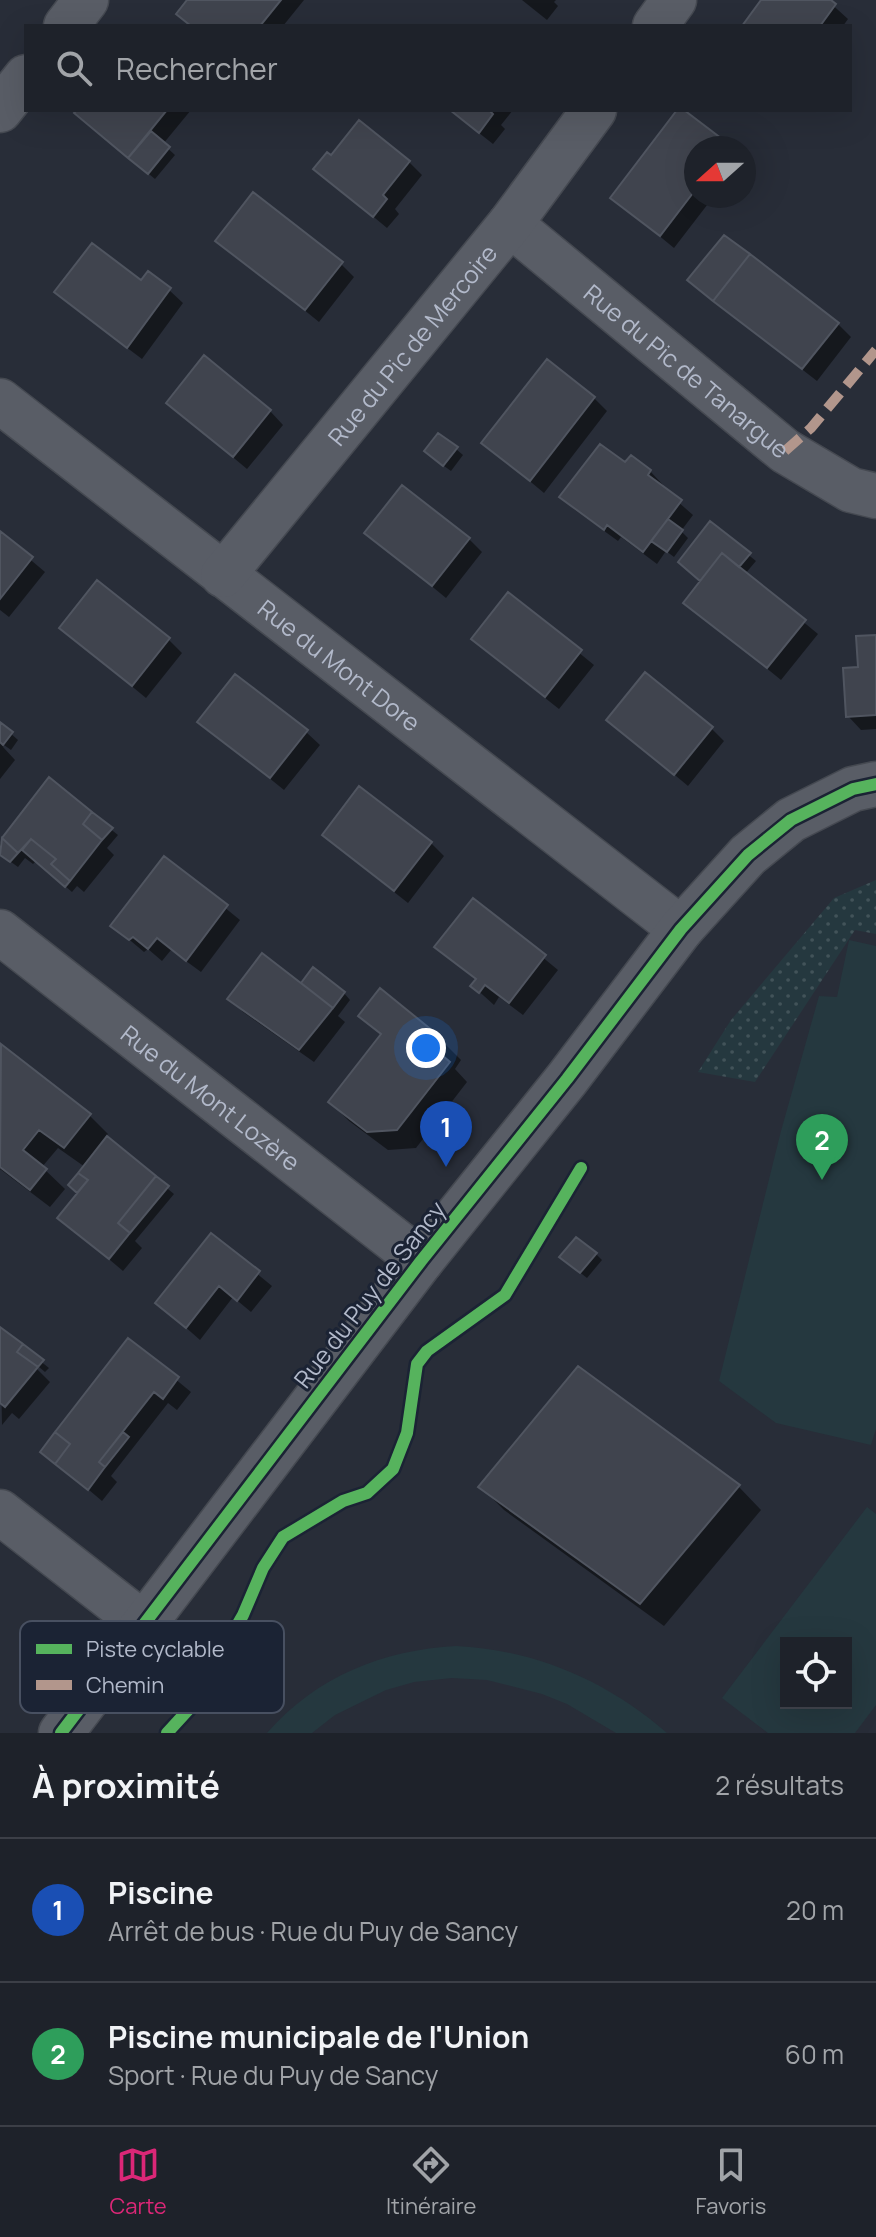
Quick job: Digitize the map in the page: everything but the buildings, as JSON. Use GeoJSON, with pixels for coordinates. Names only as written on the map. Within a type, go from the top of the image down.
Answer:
{"type":"FeatureCollection","features":[{"type":"Feature","properties":{"kind":"street"},"geometry":{"type":"LineString","coordinates":[[68,24],[86,0]]}},
{"type":"Feature","properties":{"kind":"street"},"geometry":{"type":"LineString","coordinates":[[656,24],[674,0]]}},
{"type":"Feature","properties":{"kind":"street"},"geometry":{"type":"LineString","coordinates":[[0,110],[24,80]]}},
{"type":"Feature","properties":{"kind":"street","name":"Rue du Pic de Mercoire"},"geometry":{"type":"LineString","coordinates":[[223,575],[510,224],[593,112]]}},
{"type":"Feature","properties":{"kind":"street","name":"Rue du Pic de Tanargue"},"geometry":{"type":"LineString","coordinates":[[510,224],[785,451],[851,490],[876,496]]}},
{"type":"Feature","properties":{"kind":"street","name":"Rue du Mont Dore"},"geometry":{"type":"LineString","coordinates":[[0,401],[681,929]]}},
{"type":"Feature","properties":{"kind":"street","name":"Rue du Puy de Sancy"},"geometry":{"type":"LineString","coordinates":[[148,1621],[421,1261],[567,1079],[681,929],[748,855],[791,820],[853,789],[876,784]]}},
{"type":"Feature","properties":{"kind":"street","name":"Rue du Mont Lozère"},"geometry":{"type":"LineString","coordinates":[[0,932],[421,1261]]}},
{"type":"Feature","properties":{"kind":"street"},"geometry":{"type":"LineString","coordinates":[[0,1512],[140,1621]]}},
{"type":"Feature","properties":{"kind":"street","name":"Rue du Puy de Sancy"},"geometry":{"type":"LineString","coordinates":[[61,1733],[77,1713]]}},
{"type":"Feature","properties":{"kind":"shaded area"},"geometry":{"type":"Polygon","coordinates":[[[876,880],[876,934],[855,930],[755,1082],[698,1072],[731,1020],[834,898],[876,880]]]}},
{"type":"Feature","properties":{"kind":"shaded area"},"geometry":{"type":"Polygon","coordinates":[[[849,940],[876,946],[876,1429],[871,1445],[776,1423],[719,1381],[781,1131],[819,996],[837,997],[849,940]]]}},
{"type":"Feature","properties":{"kind":"shaded area"},"geometry":{"type":"Polygon","coordinates":[[[867,1507],[876,1514],[876,1705],[855,1733],[768,1733],[722,1698],[867,1507]]]}},
{"type":"Feature","properties":{"kind":"shaded area"},"geometry":{"type":"Polygon","coordinates":[[[456,1646],[514,1654],[569,1672],[620,1698],[667,1733],[616,1733],[567,1704],[542,1694],[487,1680],[452,1678],[414,1682],[386,1690],[335,1715],[312,1733],[267,1733],[307,1696],[353,1670],[403,1653],[456,1646]]]}},
{"type":"Feature","properties":{"kind":"marked path"},"geometry":{"type":"LineString","coordinates":[[785,451],[811,428],[876,350]]}},
{"type":"Feature","properties":{"kind":"cycle path"},"geometry":{"type":"LineString","coordinates":[[146,1621],[421,1261],[567,1079],[681,929],[748,855],[791,820],[853,789],[876,784]]}},
{"type":"Feature","properties":{"kind":"cycle path"},"geometry":{"type":"LineString","coordinates":[[240,1621],[263,1568],[283,1537],[343,1501],[367,1493],[393,1469],[407,1433],[417,1364],[427,1351],[505,1295],[581,1168]]}},
{"type":"Feature","properties":{"kind":"cycle path"},"geometry":{"type":"LineString","coordinates":[[61,1733],[76,1713]]}},
{"type":"Feature","properties":{"kind":"cycle path"},"geometry":{"type":"LineString","coordinates":[[167,1733],[185,1713]]}},
{"type":"Feature","properties":{"kind":"place","name":"Piscine"},"geometry":{"type":"Point","coordinates":[446,1167]}},
{"type":"Feature","properties":{"kind":"place","name":"Piscine municipale de l'Union"},"geometry":{"type":"Point","coordinates":[822,1180]}}]}
